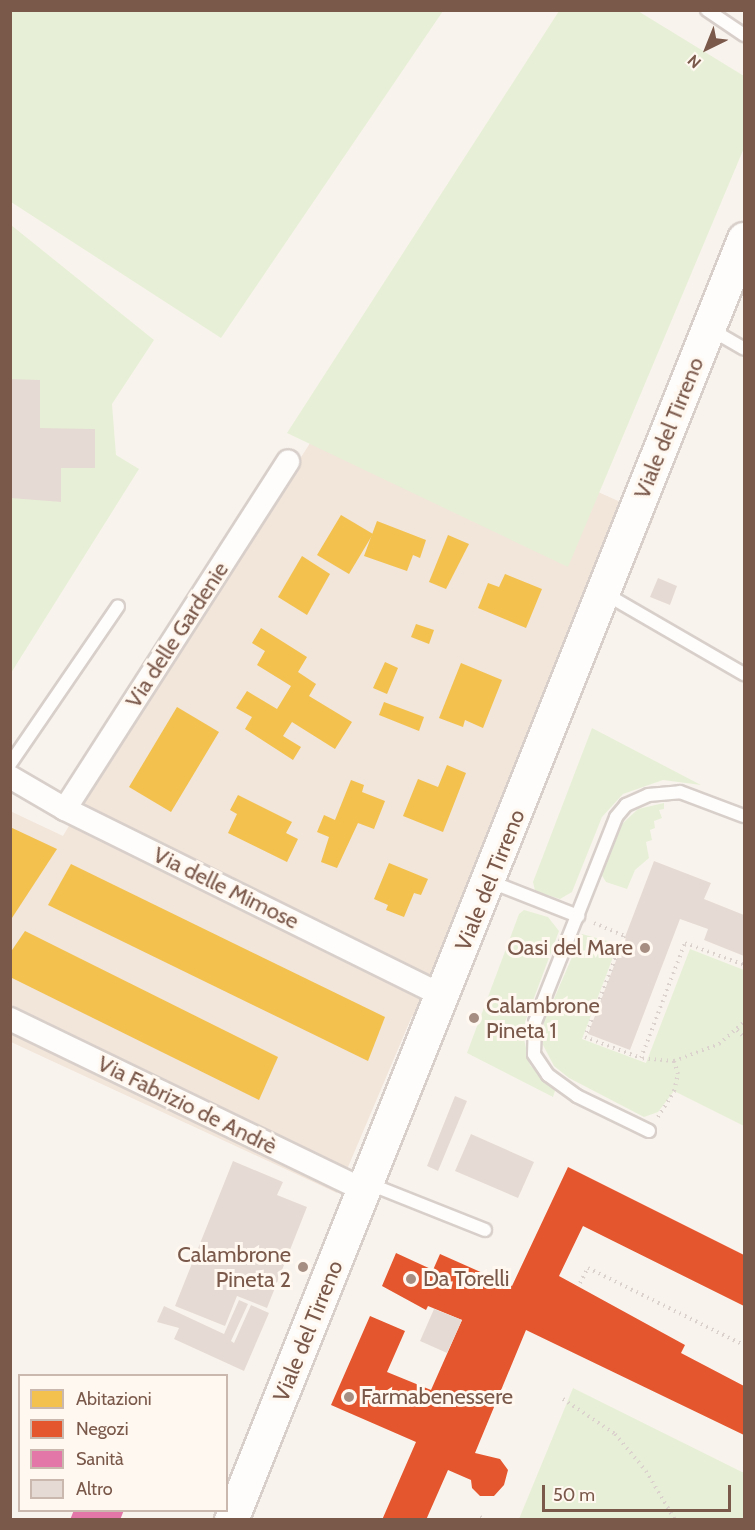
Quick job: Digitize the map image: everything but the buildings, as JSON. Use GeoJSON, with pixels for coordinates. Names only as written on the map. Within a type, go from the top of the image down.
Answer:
{"type":"FeatureCollection","features":[{"type":"Feature","properties":{"kind":"main road","name":"Viale del Tirreno"},"geometry":{"type":"LineString","coordinates":[[231,1520],[444,996],[744,239]]}},
{"type":"Feature","properties":{"kind":"street","name":"Via delle Gardenie"},"geometry":{"type":"LineString","coordinates":[[65,809],[288,461]]}},
{"type":"Feature","properties":{"kind":"street","name":"Via delle Mimose"},"geometry":{"type":"LineString","coordinates":[[10,777],[65,809],[444,996]]}},
{"type":"Feature","properties":{"kind":"street","name":"Via Fabrizio de Andrè"},"geometry":{"type":"LineString","coordinates":[[10,1019],[366,1186]]}},
{"type":"Feature","properties":{"kind":"lane"},"geometry":{"type":"LineString","coordinates":[[707,10],[744,35]]}},
{"type":"Feature","properties":{"kind":"lane"},"geometry":{"type":"LineString","coordinates":[[709,329],[744,349]]}},
{"type":"Feature","properties":{"kind":"lane"},"geometry":{"type":"LineString","coordinates":[[603,592],[744,674]]}},
{"type":"Feature","properties":{"kind":"lane"},"geometry":{"type":"LineString","coordinates":[[10,764],[117,606]]}},
{"type":"Feature","properties":{"kind":"lane"},"geometry":{"type":"LineString","coordinates":[[649,1131],[557,1083],[540,1066],[534,1054],[535,1022],[616,817],[626,805],[648,795],[680,792],[744,816]]}},
{"type":"Feature","properties":{"kind":"lane"},"geometry":{"type":"LineString","coordinates":[[489,881],[578,916]]}},
{"type":"Feature","properties":{"kind":"lane"},"geometry":{"type":"LineString","coordinates":[[366,1186],[485,1230]]}},
{"type":"Feature","properties":{"kind":"path"},"geometry":{"type":"LineString","coordinates":[[578,916],[624,936],[585,1037],[641,1058],[674,1061],[719,1044],[744,1022]]}},
{"type":"Feature","properties":{"kind":"path"},"geometry":{"type":"LineString","coordinates":[[641,1058],[685,943],[744,965]]}},
{"type":"Feature","properties":{"kind":"path"},"geometry":{"type":"LineString","coordinates":[[737,1030],[744,1037]]}},
{"type":"Feature","properties":{"kind":"path"},"geometry":{"type":"LineString","coordinates":[[649,1131],[674,1091],[678,1074],[674,1061]]}},
{"type":"Feature","properties":{"kind":"path"},"geometry":{"type":"LineString","coordinates":[[580,1283],[588,1268],[744,1345]]}},
{"type":"Feature","properties":{"kind":"path"},"geometry":{"type":"LineString","coordinates":[[563,1399],[615,1434],[646,1471],[675,1520]]}},
{"type":"Feature","properties":{"kind":"path"},"geometry":{"type":"LineString","coordinates":[[480,1517],[486,1520]]}},
{"type":"Feature","properties":{"kind":"shaded area"},"geometry":{"type":"Polygon","coordinates":[[[350,381],[654,517],[446,1026],[412,1016],[337,1193],[11,1042],[10,811],[63,836],[125,731],[350,381]]]}},
{"type":"Feature","properties":{"kind":"green space"},"geometry":{"type":"Polygon","coordinates":[[[10,11],[443,11],[221,338],[11,202],[10,11]]]}},
{"type":"Feature","properties":{"kind":"green space"},"geometry":{"type":"Polygon","coordinates":[[[559,11],[638,11],[744,76],[744,148],[568,567],[287,433],[559,11]]]}},
{"type":"Feature","properties":{"kind":"green space"},"geometry":{"type":"Polygon","coordinates":[[[11,225],[154,340],[112,404],[116,455],[139,469],[11,673],[11,225]]]}},
{"type":"Feature","properties":{"kind":"green space"},"geometry":{"type":"Polygon","coordinates":[[[592,728],[701,785],[663,780],[623,794],[602,817],[572,892],[560,899],[535,891],[533,882],[592,728]]]}},
{"type":"Feature","properties":{"kind":"green space"},"geometry":{"type":"Polygon","coordinates":[[[664,803],[664,809],[659,810],[662,818],[654,821],[655,828],[650,830],[652,840],[646,842],[649,858],[635,870],[627,889],[606,882],[601,874],[622,824],[638,809],[664,803]]]}},
{"type":"Feature","properties":{"kind":"green space"},"geometry":{"type":"Polygon","coordinates":[[[524,910],[548,917],[559,931],[525,1022],[524,1039],[530,1065],[555,1091],[553,1097],[467,1053],[519,914],[524,910]]]}},
{"type":"Feature","properties":{"kind":"green space"},"geometry":{"type":"Polygon","coordinates":[[[582,934],[618,944],[582,1039],[646,1063],[690,949],[744,970],[744,1126],[674,1091],[658,1112],[644,1117],[569,1078],[554,1066],[543,1045],[544,1022],[582,934]]]}},
{"type":"Feature","properties":{"kind":"green space"},"geometry":{"type":"Polygon","coordinates":[[[573,1388],[744,1473],[744,1519],[519,1519],[573,1388]]]}},
{"type":"Feature","properties":{"kind":"place","name":"Oasi del Mare"},"geometry":{"type":"Point","coordinates":[645,948]}},
{"type":"Feature","properties":{"kind":"place","name":"Calambrone Pineta 1"},"geometry":{"type":"Point","coordinates":[474,1018]}},
{"type":"Feature","properties":{"kind":"place","name":"Calambrone Pineta 2"},"geometry":{"type":"Point","coordinates":[303,1267]}},
{"type":"Feature","properties":{"kind":"place","name":"Da Torelli"},"geometry":{"type":"Point","coordinates":[411,1279]}},
{"type":"Feature","properties":{"kind":"place","name":"Farmabenessere"},"geometry":{"type":"Point","coordinates":[349,1397]}}]}
